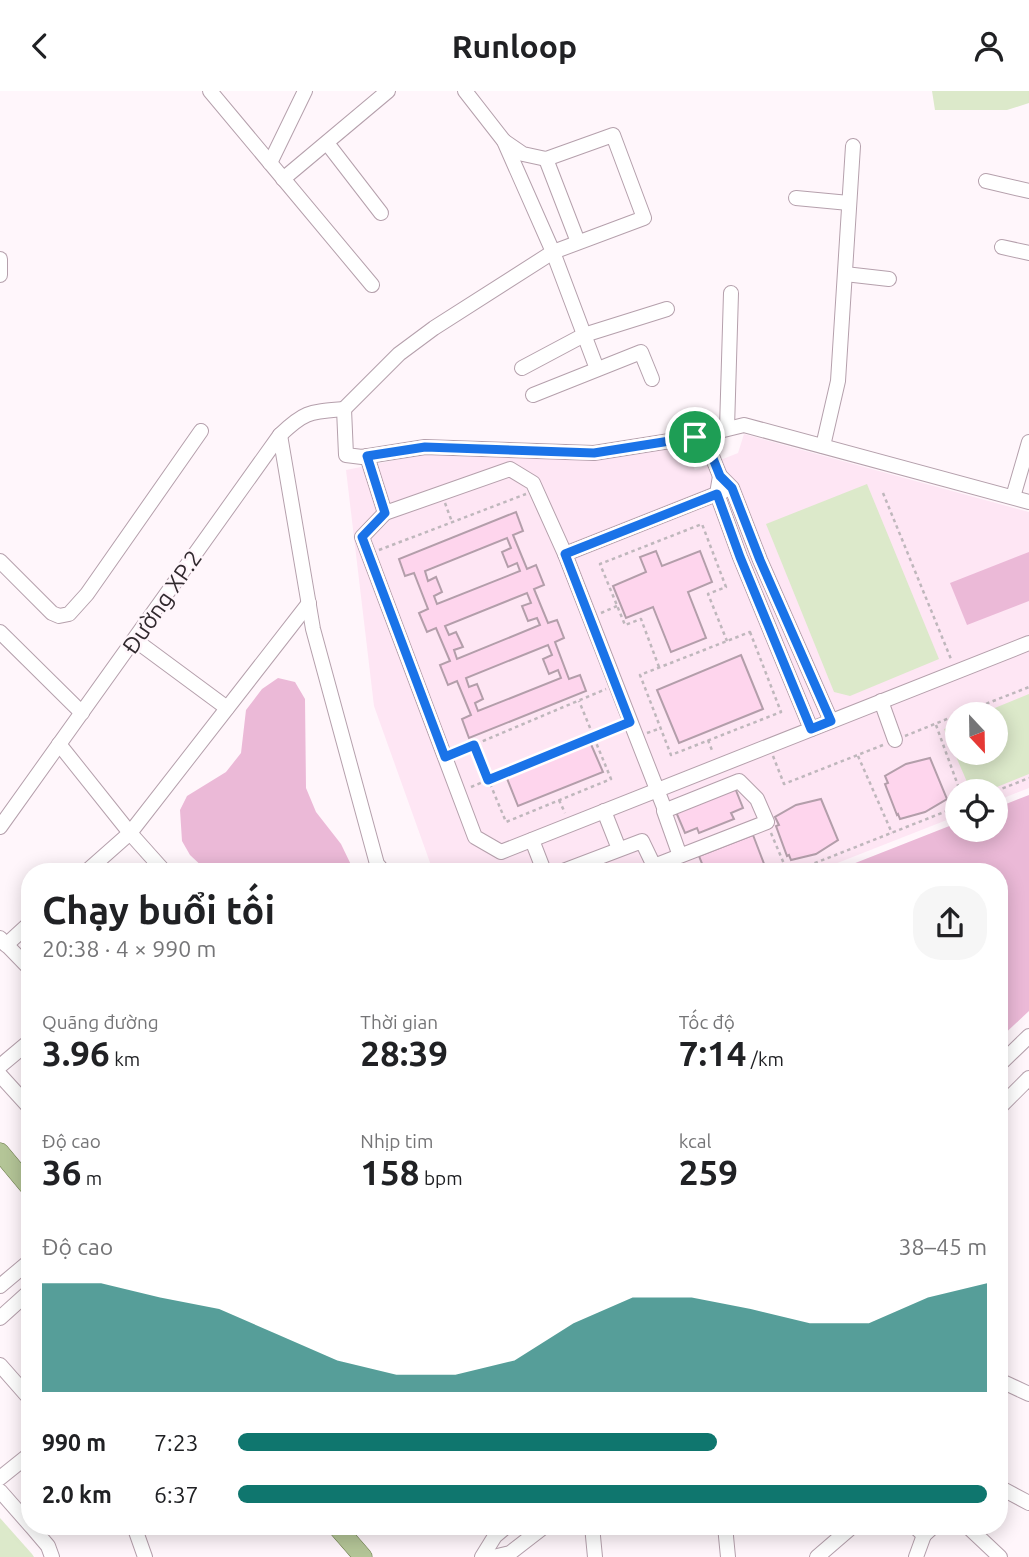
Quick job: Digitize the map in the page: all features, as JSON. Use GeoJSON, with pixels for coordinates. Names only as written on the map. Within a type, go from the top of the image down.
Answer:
{"type":"FeatureCollection","features":[{"type":"Feature","properties":{"kind":"main road"},"geometry":{"type":"LineString","coordinates":[[0,1152],[21,1177]]}},
{"type":"Feature","properties":{"kind":"main road"},"geometry":{"type":"LineString","coordinates":[[344,1535],[363,1557]]}},
{"type":"Feature","properties":{"kind":"street"},"geometry":{"type":"LineString","coordinates":[[210,91],[372,285]]}},
{"type":"Feature","properties":{"kind":"street"},"geometry":{"type":"LineString","coordinates":[[270,163],[305,91]]}},
{"type":"Feature","properties":{"kind":"street"},"geometry":{"type":"LineString","coordinates":[[283,179],[388,91]]}},
{"type":"Feature","properties":{"kind":"street"},"geometry":{"type":"LineString","coordinates":[[465,91],[504,141],[553,252],[597,369]]}},
{"type":"Feature","properties":{"kind":"street"},"geometry":{"type":"LineString","coordinates":[[504,141],[523,154],[546,159],[613,135],[644,218],[553,252],[399,354],[344,409],[346,455],[369,461],[425,447],[594,453],[695,437],[744,425],[1029,502]]}},
{"type":"Feature","properties":{"kind":"street"},"geometry":{"type":"LineString","coordinates":[[327,143],[381,213]]}},
{"type":"Feature","properties":{"kind":"street"},"geometry":{"type":"LineString","coordinates":[[823,446],[838,381],[852,146]]}},
{"type":"Feature","properties":{"kind":"street"},"geometry":{"type":"LineString","coordinates":[[546,159],[578,242]]}},
{"type":"Feature","properties":{"kind":"street"},"geometry":{"type":"LineString","coordinates":[[986,181],[1029,191]]}},
{"type":"Feature","properties":{"kind":"street"},"geometry":{"type":"LineString","coordinates":[[796,198],[849,203]]}},
{"type":"Feature","properties":{"kind":"street"},"geometry":{"type":"LineString","coordinates":[[1002,247],[1029,253]]}},
{"type":"Feature","properties":{"kind":"street"},"geometry":{"type":"LineString","coordinates":[[0,259],[0,275]]}},
{"type":"Feature","properties":{"kind":"street"},"geometry":{"type":"LineString","coordinates":[[845,274],[889,279]]}},
{"type":"Feature","properties":{"kind":"street"},"geometry":{"type":"LineString","coordinates":[[727,428],[731,293]]}},
{"type":"Feature","properties":{"kind":"street"},"geometry":{"type":"LineString","coordinates":[[522,368],[583,335],[667,309]]}},
{"type":"Feature","properties":{"kind":"street"},"geometry":{"type":"LineString","coordinates":[[533,395],[641,352],[652,379]]}},
{"type":"Feature","properties":{"kind":"street","name":"Đường XP.2"},"geometry":{"type":"LineString","coordinates":[[0,827],[280,435],[300,416],[314,411],[344,409]]}},
{"type":"Feature","properties":{"kind":"street"},"geometry":{"type":"LineString","coordinates":[[0,561],[52,613],[59,616],[69,614],[87,594],[201,431]]}},
{"type":"Feature","properties":{"kind":"street"},"geometry":{"type":"LineString","coordinates":[[280,435],[313,629],[376,863]]}},
{"type":"Feature","properties":{"kind":"street"},"geometry":{"type":"LineString","coordinates":[[695,437],[710,451],[720,476],[732,488],[760,560],[831,721]]}},
{"type":"Feature","properties":{"kind":"street"},"geometry":{"type":"LineString","coordinates":[[1013,497],[1029,442]]}},
{"type":"Feature","properties":{"kind":"street"},"geometry":{"type":"LineString","coordinates":[[369,461],[385,513]]}},
{"type":"Feature","properties":{"kind":"street"},"geometry":{"type":"LineString","coordinates":[[680,856],[663,814],[665,810],[657,790],[630,722],[616,685],[589,618],[565,554],[533,483],[510,469],[385,513],[362,537],[475,837],[502,852],[604,811],[657,790],[769,746],[881,701],[1029,643]]}},
{"type":"Feature","properties":{"kind":"street"},"geometry":{"type":"LineString","coordinates":[[720,476],[717,494],[811,729]]}},
{"type":"Feature","properties":{"kind":"street"},"geometry":{"type":"LineString","coordinates":[[565,554],[732,488]]}},
{"type":"Feature","properties":{"kind":"street"},"geometry":{"type":"LineString","coordinates":[[96,863],[130,833],[309,603]]}},
{"type":"Feature","properties":{"kind":"street"},"geometry":{"type":"LineString","coordinates":[[0,632],[82,713]]}},
{"type":"Feature","properties":{"kind":"street"},"geometry":{"type":"LineString","coordinates":[[135,640],[227,708]]}},
{"type":"Feature","properties":{"kind":"street"},"geometry":{"type":"LineString","coordinates":[[881,701],[895,740]]}},
{"type":"Feature","properties":{"kind":"street"},"geometry":{"type":"LineString","coordinates":[[59,744],[157,863]]}},
{"type":"Feature","properties":{"kind":"street"},"geometry":{"type":"LineString","coordinates":[[662,863],[767,822],[757,799],[739,781],[665,810]]}},
{"type":"Feature","properties":{"kind":"street"},"geometry":{"type":"LineString","coordinates":[[604,811],[619,849]]}},
{"type":"Feature","properties":{"kind":"street"},"geometry":{"type":"LineString","coordinates":[[532,840],[541,863]]}},
{"type":"Feature","properties":{"kind":"street"},"geometry":{"type":"LineString","coordinates":[[583,863],[642,841],[653,863]]}},
{"type":"Feature","properties":{"kind":"street"},"geometry":{"type":"LineString","coordinates":[[21,929],[3,941],[21,960]]}},
{"type":"Feature","properties":{"kind":"street"},"geometry":{"type":"LineString","coordinates":[[1008,1056],[1029,1036]]}},
{"type":"Feature","properties":{"kind":"street"},"geometry":{"type":"LineString","coordinates":[[0,1066],[21,1048]]}},
{"type":"Feature","properties":{"kind":"street"},"geometry":{"type":"LineString","coordinates":[[0,1075],[21,1098]]}},
{"type":"Feature","properties":{"kind":"street"},"geometry":{"type":"LineString","coordinates":[[1008,1099],[1029,1078]]}},
{"type":"Feature","properties":{"kind":"street"},"geometry":{"type":"LineString","coordinates":[[0,1286],[21,1268]]}},
{"type":"Feature","properties":{"kind":"street"},"geometry":{"type":"LineString","coordinates":[[0,1318],[21,1299]]}},
{"type":"Feature","properties":{"kind":"street"},"geometry":{"type":"LineString","coordinates":[[0,1365],[21,1379]]}},
{"type":"Feature","properties":{"kind":"street"},"geometry":{"type":"LineString","coordinates":[[1008,1384],[1029,1394]]}},
{"type":"Feature","properties":{"kind":"street"},"geometry":{"type":"LineString","coordinates":[[0,1478],[21,1461]]}},
{"type":"Feature","properties":{"kind":"street"},"geometry":{"type":"LineString","coordinates":[[0,1491],[21,1515]]}},
{"type":"Feature","properties":{"kind":"street"},"geometry":{"type":"LineString","coordinates":[[1008,1492],[1029,1503]]}},
{"type":"Feature","properties":{"kind":"street"},"geometry":{"type":"LineString","coordinates":[[39,1535],[48,1546],[52,1557]]}},
{"type":"Feature","properties":{"kind":"street"},"geometry":{"type":"LineString","coordinates":[[137,1535],[145,1557]]}},
{"type":"Feature","properties":{"kind":"street"},"geometry":{"type":"LineString","coordinates":[[482,1557],[496,1535]]}},
{"type":"Feature","properties":{"kind":"street"},"geometry":{"type":"LineString","coordinates":[[493,1557],[510,1553],[533,1535]]}},
{"type":"Feature","properties":{"kind":"street"},"geometry":{"type":"LineString","coordinates":[[593,1535],[595,1557]]}},
{"type":"Feature","properties":{"kind":"street"},"geometry":{"type":"LineString","coordinates":[[726,1535],[728,1557]]}},
{"type":"Feature","properties":{"kind":"street"},"geometry":{"type":"LineString","coordinates":[[817,1557],[843,1535]]}},
{"type":"Feature","properties":{"kind":"street"},"geometry":{"type":"LineString","coordinates":[[915,1557],[922,1535]]}},
{"type":"Feature","properties":{"kind":"street"},"geometry":{"type":"LineString","coordinates":[[977,1535],[1000,1557]]}},
{"type":"Feature","properties":{"kind":"path"},"geometry":{"type":"LineString","coordinates":[[368,554],[536,490]]}},
{"type":"Feature","properties":{"kind":"path"},"geometry":{"type":"LineString","coordinates":[[883,493],[957,671]]}},
{"type":"Feature","properties":{"kind":"path"},"geometry":{"type":"LineString","coordinates":[[441,494],[452,522]]}},
{"type":"Feature","properties":{"kind":"path"},"geometry":{"type":"LineString","coordinates":[[659,668],[642,619],[625,625],[600,564],[702,524],[726,587],[708,593],[727,641]]}},
{"type":"Feature","properties":{"kind":"path"},"geometry":{"type":"LineString","coordinates":[[589,618],[617,607]]}},
{"type":"Feature","properties":{"kind":"path"},"geometry":{"type":"LineString","coordinates":[[750,632],[781,712],[671,755],[640,675],[727,641],[750,632]]}},
{"type":"Feature","properties":{"kind":"path"},"geometry":{"type":"LineString","coordinates":[[445,757],[616,685]]}},
{"type":"Feature","properties":{"kind":"path"},"geometry":{"type":"LineString","coordinates":[[992,702],[1029,687]]}},
{"type":"Feature","properties":{"kind":"path"},"geometry":{"type":"LineString","coordinates":[[474,745],[506,822],[611,779],[579,701]]}},
{"type":"Feature","properties":{"kind":"path"},"geometry":{"type":"LineString","coordinates":[[769,746],[784,784],[945,720]]}},
{"type":"Feature","properties":{"kind":"path"},"geometry":{"type":"LineString","coordinates":[[459,792],[630,722]]}},
{"type":"Feature","properties":{"kind":"path"},"geometry":{"type":"LineString","coordinates":[[935,724],[956,779]]}},
{"type":"Feature","properties":{"kind":"path"},"geometry":{"type":"LineString","coordinates":[[858,755],[892,833]]}},
{"type":"Feature","properties":{"kind":"path"},"geometry":{"type":"LineString","coordinates":[[1008,786],[1029,778]]}},
{"type":"Feature","properties":{"kind":"path"},"geometry":{"type":"LineString","coordinates":[[815,863],[945,812]]}},
{"type":"Feature","properties":{"kind":"path"},"geometry":{"type":"LineString","coordinates":[[767,822],[784,863]]}},
{"type":"Feature","properties":{"kind":"shaded area"},"geometry":{"type":"Polygon","coordinates":[[[744,434],[1029,512],[1029,788],[1008,796],[1008,779],[945,779],[945,821],[837,863],[430,863],[374,706],[346,470],[425,454],[684,444],[695,470],[738,453],[744,434]]]}},
{"type":"Feature","properties":{"kind":"shaded area"},"geometry":{"type":"Polygon","coordinates":[[[1029,552],[1029,601],[967,625],[950,583],[1029,552]]]}},
{"type":"Feature","properties":{"kind":"shaded area"},"geometry":{"type":"Polygon","coordinates":[[[278,678],[295,682],[305,699],[306,788],[316,812],[341,844],[350,863],[198,863],[182,841],[180,810],[187,796],[226,772],[241,753],[246,710],[262,689],[278,678]]]}},
{"type":"Feature","properties":{"kind":"shaded area"},"geometry":{"type":"Polygon","coordinates":[[[1029,795],[1029,1011],[1008,1031],[1008,863],[855,863],[945,828],[945,842],[1008,842],[1008,803],[1029,795]]]}},
{"type":"Feature","properties":{"kind":"green space"},"geometry":{"type":"Polygon","coordinates":[[[932,91],[1029,91],[1029,103],[1007,110],[935,110],[932,91]]]}},
{"type":"Feature","properties":{"kind":"green space"},"geometry":{"type":"Polygon","coordinates":[[[867,484],[939,659],[850,696],[834,692],[766,524],[867,484]]]}},
{"type":"Feature","properties":{"kind":"green space"},"geometry":{"type":"Polygon","coordinates":[[[1029,694],[1029,774],[1008,782],[1008,779],[966,779],[960,765],[1008,765],[1008,703],[1029,694]]]}},
{"type":"Feature","properties":{"kind":"green space"},"geometry":{"type":"Polygon","coordinates":[[[0,1518],[32,1554],[34,1557],[0,1557],[0,1518]]]}},
{"type":"Feature","properties":{"kind":"building"},"geometry":{"type":"Polygon","coordinates":[[[516,512],[523,531],[513,535],[527,569],[536,565],[544,585],[534,589],[548,623],[557,620],[564,638],[555,642],[569,679],[580,675],[586,691],[469,738],[462,719],[471,715],[457,681],[448,685],[440,665],[450,661],[436,628],[427,632],[419,613],[428,609],[414,573],[405,576],[399,559],[516,512]],[[507,538],[425,571],[428,581],[436,577],[442,592],[434,596],[437,604],[520,571],[517,563],[508,567],[502,552],[511,548],[507,538]],[[527,593],[445,626],[449,635],[456,632],[463,647],[454,650],[457,659],[540,625],[537,618],[528,621],[522,606],[531,603],[527,593]],[[548,645],[466,678],[469,687],[477,684],[483,699],[475,703],[478,711],[561,678],[558,670],[549,674],[543,659],[552,655],[548,645]]]}},
{"type":"Feature","properties":{"kind":"building"},"geometry":{"type":"Polygon","coordinates":[[[656,551],[662,566],[700,551],[712,582],[688,592],[706,638],[671,652],[653,607],[626,618],[613,586],[646,572],[640,557],[656,551]]]}},
{"type":"Feature","properties":{"kind":"building"},"geometry":{"type":"Polygon","coordinates":[[[741,655],[763,709],[679,743],[657,690],[741,655]]]}},
{"type":"Feature","properties":{"kind":"building"},"geometry":{"type":"Polygon","coordinates":[[[590,742],[603,772],[518,806],[506,776],[590,742]]]}},
{"type":"Feature","properties":{"kind":"building"},"geometry":{"type":"Polygon","coordinates":[[[930,758],[945,800],[925,812],[900,819],[885,784],[888,783],[885,776],[906,764],[930,758]]]}},
{"type":"Feature","properties":{"kind":"building"},"geometry":{"type":"Polygon","coordinates":[[[735,788],[743,808],[731,813],[734,819],[699,833],[697,828],[685,833],[676,812],[735,788]]]}},
{"type":"Feature","properties":{"kind":"building"},"geometry":{"type":"Polygon","coordinates":[[[821,799],[838,840],[816,854],[791,860],[789,855],[787,856],[775,817],[796,805],[821,799]]]}},
{"type":"Feature","properties":{"kind":"building"},"geometry":{"type":"Polygon","coordinates":[[[753,835],[764,863],[702,863],[699,856],[753,835]]]}},
{"type":"Feature","properties":{"kind":"route"},"geometry":{"type":"LineString","coordinates":[[695,437],[710,451],[720,476],[732,488],[760,560],[831,721],[811,729],[717,494],[565,554],[630,722],[488,780],[474,745],[445,757],[362,537],[385,513],[367,456],[425,447],[594,453],[695,437]]}}]}
